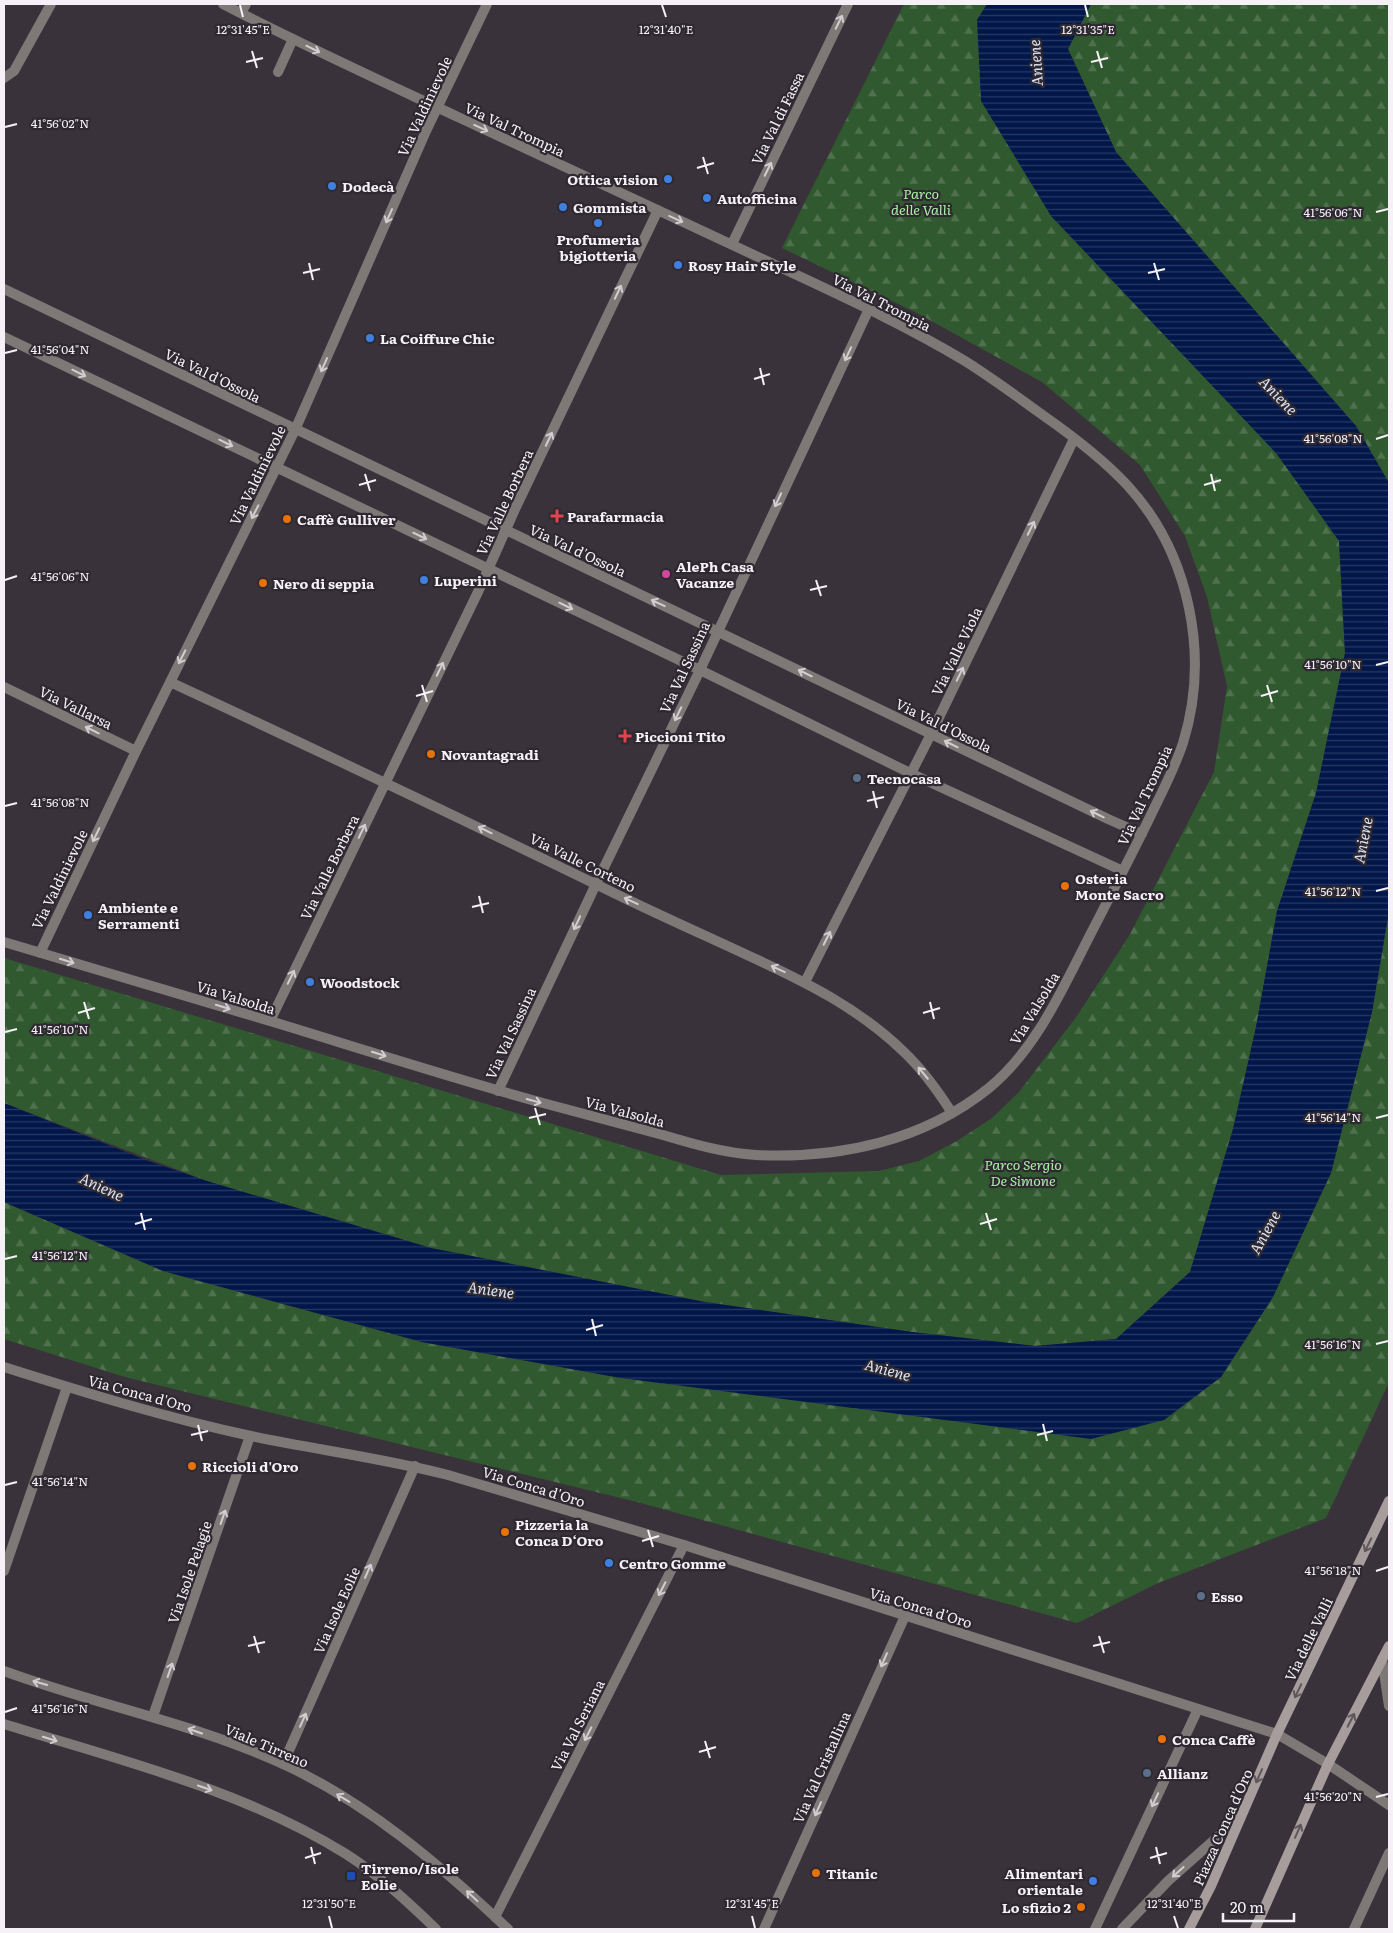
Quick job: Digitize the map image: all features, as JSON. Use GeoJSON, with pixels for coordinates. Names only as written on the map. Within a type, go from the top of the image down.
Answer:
{"type":"FeatureCollection","features":[{"type":"Feature","properties":{"kind":"main road","name":"Via delle Valli"},"geometry":{"type":"LineString","coordinates":[[1277,1734],[1389,1501]]}},
{"type":"Feature","properties":{"kind":"main road"},"geometry":{"type":"LineString","coordinates":[[1255,1929],[1328,1764],[1389,1646]]}},
{"type":"Feature","properties":{"kind":"main road","name":"Piazza Conca d'Oro"},"geometry":{"type":"LineString","coordinates":[[1188,1929],[1214,1878],[1277,1734]]}},
{"type":"Feature","properties":{"kind":"street"},"geometry":{"type":"LineString","coordinates":[[4,78],[14,71],[51,4]]}},
{"type":"Feature","properties":{"kind":"street","name":"Via Val Trompia"},"geometry":{"type":"LineString","coordinates":[[223,4],[293,39],[869,310],[972,365],[1074,438],[1118,476],[1139,499],[1155,522],[1176,562],[1187,599],[1192,625],[1194,690],[1188,722],[1172,771],[1123,871]]}},
{"type":"Feature","properties":{"kind":"street"},"geometry":{"type":"LineString","coordinates":[[241,14],[246,4]]}},
{"type":"Feature","properties":{"kind":"street","name":"Via Valdinievole"},"geometry":{"type":"LineString","coordinates":[[40,952],[136,751],[295,430],[437,107],[488,4]]}},
{"type":"Feature","properties":{"kind":"street","name":"Via Val di Fassa"},"geometry":{"type":"LineString","coordinates":[[732,244],[848,4]]}},
{"type":"Feature","properties":{"kind":"street"},"geometry":{"type":"LineString","coordinates":[[278,72],[293,39]]}},
{"type":"Feature","properties":{"kind":"street","name":"Via Valle Borbera"},"geometry":{"type":"LineString","coordinates":[[270,1021],[488,569],[658,210]]}},
{"type":"Feature","properties":{"kind":"street","name":"Via Val d'Ossola"},"geometry":{"type":"LineString","coordinates":[[4,289],[1108,820],[1142,834]]}},
{"type":"Feature","properties":{"kind":"street","name":"Via Val Sassina"},"geometry":{"type":"LineString","coordinates":[[498,1091],[700,670],[869,310]]}},
{"type":"Feature","properties":{"kind":"street"},"geometry":{"type":"LineString","coordinates":[[4,337],[700,670],[910,773],[1123,871]]}},
{"type":"Feature","properties":{"kind":"street","name":"Via Valle Viola"},"geometry":{"type":"LineString","coordinates":[[805,982],[931,734],[1074,438]]}},
{"type":"Feature","properties":{"kind":"street","name":"Via Valle Corteno"},"geometry":{"type":"LineString","coordinates":[[170,682],[805,982],[837,1000],[894,1042],[925,1075],[952,1113]]}},
{"type":"Feature","properties":{"kind":"street","name":"Via Vallarsa"},"geometry":{"type":"LineString","coordinates":[[4,687],[136,751]]}},
{"type":"Feature","properties":{"kind":"street","name":"Via Valsolda"},"geometry":{"type":"LineString","coordinates":[[4,942],[498,1091],[698,1145],[756,1155],[802,1155],[860,1148],[919,1130],[952,1113],[996,1082],[1026,1049],[1055,1004],[1123,871]]}},
{"type":"Feature","properties":{"kind":"street","name":"Via Conca d'Oro"},"geometry":{"type":"LineString","coordinates":[[4,1367],[98,1398],[250,1436],[415,1466],[684,1545],[1277,1734]]}},
{"type":"Feature","properties":{"kind":"street"},"geometry":{"type":"LineString","coordinates":[[4,1570],[67,1387]]}},
{"type":"Feature","properties":{"kind":"street","name":"Via Isole Pelagie"},"geometry":{"type":"LineString","coordinates":[[153,1716],[250,1436]]}},
{"type":"Feature","properties":{"kind":"street","name":"Via Isole Eolie"},"geometry":{"type":"LineString","coordinates":[[283,1764],[415,1466]]}},
{"type":"Feature","properties":{"kind":"street","name":"Via Val Seriana"},"geometry":{"type":"LineString","coordinates":[[495,1917],[684,1545]]}},
{"type":"Feature","properties":{"kind":"street","name":"Via Val Cristallina"},"geometry":{"type":"LineString","coordinates":[[764,1929],[905,1616]]}},
{"type":"Feature","properties":{"kind":"street"},"geometry":{"type":"LineString","coordinates":[[1382,1659],[1389,1706]]}},
{"type":"Feature","properties":{"kind":"street","name":"Viale Tirreno"},"geometry":{"type":"LineString","coordinates":[[4,1671],[153,1716],[283,1764],[350,1802],[386,1826],[437,1865],[508,1929]]}},
{"type":"Feature","properties":{"kind":"street"},"geometry":{"type":"LineString","coordinates":[[1095,1929],[1198,1709]]}},
{"type":"Feature","properties":{"kind":"street"},"geometry":{"type":"LineString","coordinates":[[4,1724],[202,1787],[279,1818],[332,1846],[365,1867],[380,1878],[436,1929]]}},
{"type":"Feature","properties":{"kind":"street"},"geometry":{"type":"LineString","coordinates":[[1277,1734],[1328,1764],[1389,1806]]}},
{"type":"Feature","properties":{"kind":"street"},"geometry":{"type":"LineString","coordinates":[[1122,1929],[1168,1881],[1240,1817]]}},
{"type":"Feature","properties":{"kind":"street"},"geometry":{"type":"LineString","coordinates":[[1354,1929],[1389,1853]]}},
{"type":"Feature","properties":{"kind":"green space"},"geometry":{"type":"Polygon","coordinates":[[[904,4],[987,4],[977,20],[1339,541],[1345,653],[1316,793],[1277,911],[1256,1027],[1233,1129],[1190,1272],[1116,1339],[1035,1346],[912,1332],[705,1302],[431,1248],[207,1181],[4,1103],[4,958],[721,1175],[879,1171],[919,1161],[957,1141],[992,1118],[1019,1092],[1077,1016],[1129,936],[1214,772],[1227,686],[1207,597],[1185,536],[1140,465],[1042,382],[917,313],[782,248],[904,4]]]}},
{"type":"Feature","properties":{"kind":"green space"},"geometry":{"type":"Polygon","coordinates":[[[1091,4],[1389,4],[1389,483],[1356,426],[1116,152],[1068,49],[1091,4]]]}},
{"type":"Feature","properties":{"kind":"green space"},"geometry":{"type":"Polygon","coordinates":[[[1389,911],[1389,1382],[1326,1518],[1158,1583],[1077,1623],[637,1502],[125,1377],[4,1339],[4,1202],[163,1271],[422,1342],[621,1378],[1164,1420],[1221,1377],[1273,1297],[1331,1173],[1372,1012],[1389,911]]]}},
{"type":"Feature","properties":{"kind":"water","name":"Aniene"},"geometry":{"type":"Polygon","coordinates":[[[987,4],[1091,4],[1068,49],[1116,152],[1356,426],[1389,483],[1389,911],[1372,1012],[1331,1173],[1273,1297],[1221,1377],[1164,1420],[1091,1439],[621,1378],[422,1342],[163,1271],[4,1202],[4,1103],[146,1160],[207,1181],[431,1248],[705,1302],[912,1332],[1035,1346],[1116,1339],[1190,1272],[1233,1129],[1256,1027],[1277,911],[1316,793],[1345,653],[1339,541],[1276,453],[1051,216],[981,101],[977,20],[987,4]]]}},
{"type":"Feature","properties":{"kind":"place","name":"Ottica vision"},"geometry":{"type":"Point","coordinates":[668,179]}},
{"type":"Feature","properties":{"kind":"place","name":"Dodecà"},"geometry":{"type":"Point","coordinates":[332,186]}},
{"type":"Feature","properties":{"kind":"place","name":"Autofficina"},"geometry":{"type":"Point","coordinates":[707,198]}},
{"type":"Feature","properties":{"kind":"place","name":"Gommista"},"geometry":{"type":"Point","coordinates":[563,207]}},
{"type":"Feature","properties":{"kind":"place","name":"Profumeria bigiotteria"},"geometry":{"type":"Point","coordinates":[598,223]}},
{"type":"Feature","properties":{"kind":"place","name":"Rosy Hair Style"},"geometry":{"type":"Point","coordinates":[678,265]}},
{"type":"Feature","properties":{"kind":"place","name":"La Coiffure Chic"},"geometry":{"type":"Point","coordinates":[370,338]}},
{"type":"Feature","properties":{"kind":"place","name":"Parafarmacia"},"geometry":{"type":"Point","coordinates":[557,516]}},
{"type":"Feature","properties":{"kind":"place","name":"Caffè Gulliver"},"geometry":{"type":"Point","coordinates":[287,519]}},
{"type":"Feature","properties":{"kind":"place","name":"AlePh Casa Vacanze"},"geometry":{"type":"Point","coordinates":[666,574]}},
{"type":"Feature","properties":{"kind":"place","name":"Luperini"},"geometry":{"type":"Point","coordinates":[424,580]}},
{"type":"Feature","properties":{"kind":"place","name":"Nero di seppia"},"geometry":{"type":"Point","coordinates":[263,583]}},
{"type":"Feature","properties":{"kind":"place","name":"Piccioni Tito"},"geometry":{"type":"Point","coordinates":[625,736]}},
{"type":"Feature","properties":{"kind":"place","name":"Novantagradi"},"geometry":{"type":"Point","coordinates":[431,754]}},
{"type":"Feature","properties":{"kind":"place","name":"Tecnocasa"},"geometry":{"type":"Point","coordinates":[857,778]}},
{"type":"Feature","properties":{"kind":"place","name":"Osteria Monte Sacro"},"geometry":{"type":"Point","coordinates":[1065,886]}},
{"type":"Feature","properties":{"kind":"place","name":"Ambiente e Serramenti"},"geometry":{"type":"Point","coordinates":[88,915]}},
{"type":"Feature","properties":{"kind":"place","name":"Woodstock"},"geometry":{"type":"Point","coordinates":[310,982]}},
{"type":"Feature","properties":{"kind":"place","name":"Riccioli d'Oro"},"geometry":{"type":"Point","coordinates":[192,1466]}},
{"type":"Feature","properties":{"kind":"place","name":"Pizzeria la Conca D‘Oro"},"geometry":{"type":"Point","coordinates":[505,1532]}},
{"type":"Feature","properties":{"kind":"place","name":"Centro Gomme"},"geometry":{"type":"Point","coordinates":[609,1563]}},
{"type":"Feature","properties":{"kind":"place","name":"Esso"},"geometry":{"type":"Point","coordinates":[1201,1596]}},
{"type":"Feature","properties":{"kind":"place","name":"Conca Caffè"},"geometry":{"type":"Point","coordinates":[1162,1739]}},
{"type":"Feature","properties":{"kind":"place","name":"Allianz"},"geometry":{"type":"Point","coordinates":[1147,1773]}},
{"type":"Feature","properties":{"kind":"place","name":"Titanic"},"geometry":{"type":"Point","coordinates":[816,1873]}},
{"type":"Feature","properties":{"kind":"place","name":"Tirreno/Isole Eolie"},"geometry":{"type":"Point","coordinates":[351,1876]}},
{"type":"Feature","properties":{"kind":"place","name":"Alimentari orientale"},"geometry":{"type":"Point","coordinates":[1093,1881]}},
{"type":"Feature","properties":{"kind":"place","name":"Lo sfizio 2"},"geometry":{"type":"Point","coordinates":[1081,1907]}},
{"type":"Feature","properties":{"kind":"park label","name":"Parco delle Valli"},"geometry":{"type":"Point","coordinates":[921,202]}},
{"type":"Feature","properties":{"kind":"park label","name":"Parco Sergio De Simone"},"geometry":{"type":"Point","coordinates":[1023,1172]}}]}
